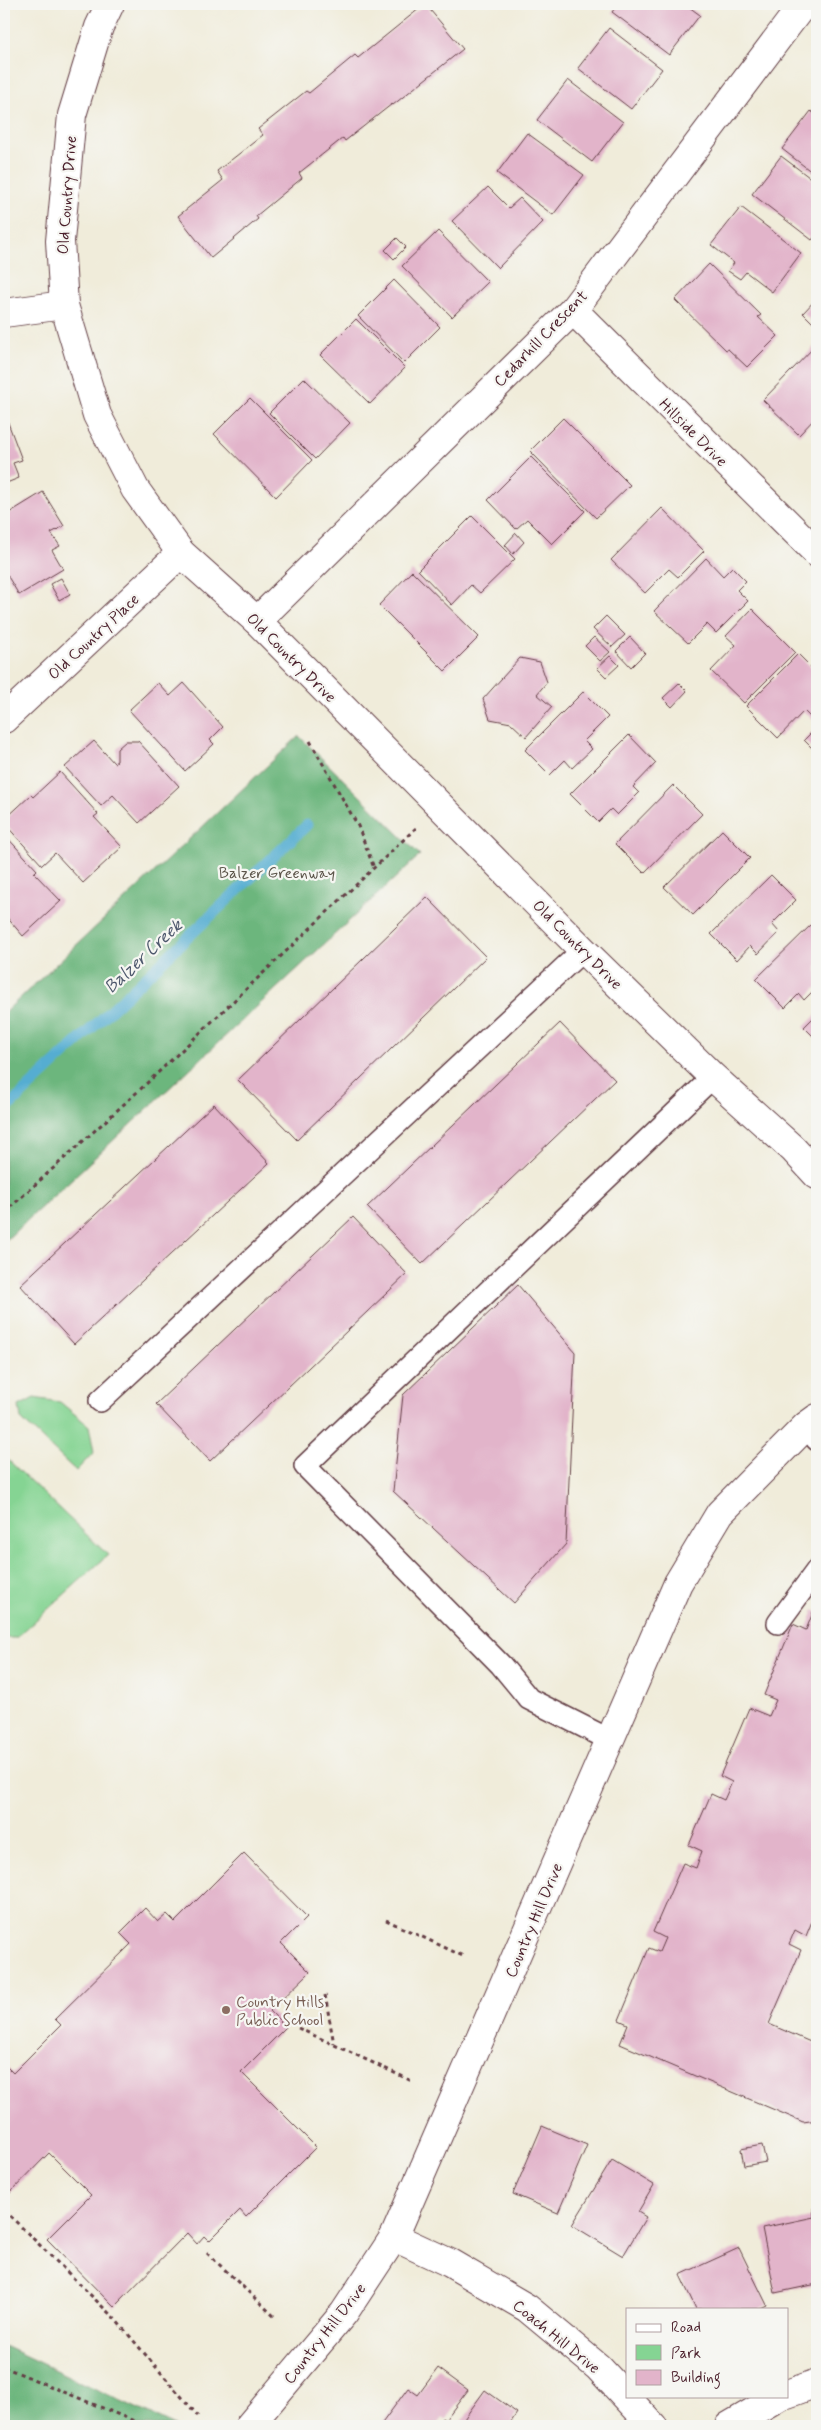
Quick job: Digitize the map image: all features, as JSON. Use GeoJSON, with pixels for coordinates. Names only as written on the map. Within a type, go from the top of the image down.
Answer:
{"type":"FeatureCollection","features":[{"type":"Feature","properties":{"kind":"street","name":"Old Country Drive"},"geometry":{"type":"LineString","coordinates":[[110,4],[99,27],[72,115],[60,241],[64,305],[97,415],[135,489],[181,553],[257,620],[583,950],[713,1077],[793,1149],[817,1175]]}},
{"type":"Feature","properties":{"kind":"street","name":"Cedarhill Crescent"},"geometry":{"type":"LineString","coordinates":[[257,620],[573,310],[799,10],[809,4]]}},
{"type":"Feature","properties":{"kind":"street"},"geometry":{"type":"LineString","coordinates":[[4,313],[64,305]]}},
{"type":"Feature","properties":{"kind":"street","name":"Hillside Drive"},"geometry":{"type":"LineString","coordinates":[[573,310],[604,343],[817,553]]}},
{"type":"Feature","properties":{"kind":"street","name":"Old Country Place"},"geometry":{"type":"LineString","coordinates":[[4,719],[181,553]]}},
{"type":"Feature","properties":{"kind":"street","name":"Country Hill Drive"},"geometry":{"type":"LineString","coordinates":[[249,2426],[344,2314],[394,2238],[523,1942],[608,1739],[678,1583],[720,1513],[813,1428]]}},
{"type":"Feature","properties":{"kind":"street","name":"Coach Hill Drive"},"geometry":{"type":"LineString","coordinates":[[394,2238],[450,2263],[527,2308],[598,2367],[626,2397]]}},
{"type":"Feature","properties":{"kind":"street"},"geometry":{"type":"LineString","coordinates":[[788,2394],[817,2383]]}},
{"type":"Feature","properties":{"kind":"street","name":"Coach Hill Drive"},"geometry":{"type":"LineString","coordinates":[[627,2398],[653,2426]]}},
{"type":"Feature","properties":{"kind":"street"},"geometry":{"type":"LineString","coordinates":[[729,2426],[777,2398]]}},
{"type":"Feature","properties":{"kind":"lane"},"geometry":{"type":"LineString","coordinates":[[100,1400],[583,950]]}},
{"type":"Feature","properties":{"kind":"lane"},"geometry":{"type":"LineString","coordinates":[[608,1739],[529,1699],[501,1665],[305,1466],[713,1077]]}},
{"type":"Feature","properties":{"kind":"lane"},"geometry":{"type":"LineString","coordinates":[[778,1624],[817,1570]]}},
{"type":"Feature","properties":{"kind":"path"},"geometry":{"type":"LineString","coordinates":[[310,741],[358,826],[374,868]]}},
{"type":"Feature","properties":{"kind":"path"},"geometry":{"type":"LineString","coordinates":[[4,1213],[145,1085],[440,805]]}},
{"type":"Feature","properties":{"kind":"path"},"geometry":{"type":"LineString","coordinates":[[386,1920],[465,1957]]}},
{"type":"Feature","properties":{"kind":"path"},"geometry":{"type":"LineString","coordinates":[[325,1995],[334,2045]]}},
{"type":"Feature","properties":{"kind":"path"},"geometry":{"type":"LineString","coordinates":[[298,2028],[412,2081]]}},
{"type":"Feature","properties":{"kind":"path"},"geometry":{"type":"LineString","coordinates":[[4,2210],[115,2319],[198,2416]]}},
{"type":"Feature","properties":{"kind":"path"},"geometry":{"type":"LineString","coordinates":[[207,2253],[276,2318]]}},
{"type":"Feature","properties":{"kind":"path"},"geometry":{"type":"LineString","coordinates":[[4,2367],[146,2426]]}},
{"type":"Feature","properties":{"kind":"green space","name":"Balzer Greenway"},"geometry":{"type":"Polygon","coordinates":[[[299,736],[420,855],[4,1242],[4,1013],[299,736]]]}},
{"type":"Feature","properties":{"kind":"green space"},"geometry":{"type":"Polygon","coordinates":[[[34,1398],[60,1402],[89,1426],[94,1452],[76,1471],[21,1419],[19,1406],[34,1398]]]}},
{"type":"Feature","properties":{"kind":"green space"},"geometry":{"type":"Polygon","coordinates":[[[4,1456],[108,1555],[16,1638],[4,1638],[4,1456]]]}},
{"type":"Feature","properties":{"kind":"green space"},"geometry":{"type":"Polygon","coordinates":[[[4,2346],[175,2426],[4,2426],[4,2346]]]}},
{"type":"Feature","properties":{"kind":"building"},"geometry":{"type":"Polygon","coordinates":[[[425,4],[463,49],[393,105],[345,141],[343,138],[299,173],[302,178],[256,216],[258,219],[211,258],[178,216],[223,180],[217,171],[263,135],[258,129],[306,91],[309,93],[355,55],[358,58],[425,4]]]}},
{"type":"Feature","properties":{"kind":"building"},"geometry":{"type":"Polygon","coordinates":[[[618,4],[685,4],[700,15],[669,55],[612,12],[618,4]]]}},
{"type":"Feature","properties":{"kind":"building"},"geometry":{"type":"Polygon","coordinates":[[[609,28],[662,69],[631,109],[578,68],[609,28]]]}},
{"type":"Feature","properties":{"kind":"building"},"geometry":{"type":"Polygon","coordinates":[[[568,80],[623,122],[592,162],[537,120],[568,80]]]}},
{"type":"Feature","properties":{"kind":"building"},"geometry":{"type":"Polygon","coordinates":[[[811,111],[817,116],[817,176],[782,149],[811,111]]]}},
{"type":"Feature","properties":{"kind":"building"},"geometry":{"type":"Polygon","coordinates":[[[527,133],[584,175],[553,215],[497,173],[527,133]]]}},
{"type":"Feature","properties":{"kind":"building"},"geometry":{"type":"Polygon","coordinates":[[[781,156],[817,183],[817,234],[812,240],[752,194],[781,156]]]}},
{"type":"Feature","properties":{"kind":"building"},"geometry":{"type":"Polygon","coordinates":[[[488,187],[509,208],[520,198],[543,222],[498,268],[452,221],[488,187]]]}},
{"type":"Feature","properties":{"kind":"building"},"geometry":{"type":"Polygon","coordinates":[[[741,207],[801,253],[772,292],[746,272],[740,279],[728,271],[734,263],[711,245],[741,207]]]}},
{"type":"Feature","properties":{"kind":"building"},"geometry":{"type":"Polygon","coordinates":[[[438,231],[488,282],[452,317],[402,266],[438,231]]]}},
{"type":"Feature","properties":{"kind":"building"},"geometry":{"type":"Polygon","coordinates":[[[397,238],[406,247],[394,259],[385,250],[397,238]]]}},
{"type":"Feature","properties":{"kind":"building"},"geometry":{"type":"Polygon","coordinates":[[[709,264],[761,315],[758,317],[778,336],[747,367],[728,349],[726,350],[675,300],[709,264]]]}},
{"type":"Feature","properties":{"kind":"building"},"geometry":{"type":"Polygon","coordinates":[[[394,280],[440,327],[404,363],[358,316],[394,280]]]}},
{"type":"Feature","properties":{"kind":"building"},"geometry":{"type":"Polygon","coordinates":[[[817,298],[817,320],[814,324],[803,313],[817,298]]]}},
{"type":"Feature","properties":{"kind":"building"},"geometry":{"type":"Polygon","coordinates":[[[356,319],[405,368],[370,404],[320,355],[356,319]]]}},
{"type":"Feature","properties":{"kind":"building"},"geometry":{"type":"Polygon","coordinates":[[[817,344],[817,416],[799,435],[763,400],[817,344]]]}},
{"type":"Feature","properties":{"kind":"building"},"geometry":{"type":"Polygon","coordinates":[[[304,378],[350,423],[315,459],[269,413],[304,378]]]}},
{"type":"Feature","properties":{"kind":"building"},"geometry":{"type":"Polygon","coordinates":[[[250,398],[312,460],[276,497],[214,434],[250,398]]]}},
{"type":"Feature","properties":{"kind":"building"},"geometry":{"type":"Polygon","coordinates":[[[4,412],[22,460],[13,463],[19,478],[4,484],[4,412]]]}},
{"type":"Feature","properties":{"kind":"building"},"geometry":{"type":"Polygon","coordinates":[[[563,418],[630,485],[596,518],[530,451],[563,418]]]}},
{"type":"Feature","properties":{"kind":"building"},"geometry":{"type":"Polygon","coordinates":[[[531,457],[585,511],[552,544],[527,519],[516,529],[488,500],[531,457]]]}},
{"type":"Feature","properties":{"kind":"building"},"geometry":{"type":"Polygon","coordinates":[[[43,492],[64,526],[51,533],[60,546],[52,550],[63,569],[19,595],[4,570],[4,516],[43,492]]]}},
{"type":"Feature","properties":{"kind":"building"},"geometry":{"type":"Polygon","coordinates":[[[662,508],[704,551],[678,577],[669,569],[645,593],[611,560],[662,508]]]}},
{"type":"Feature","properties":{"kind":"building"},"geometry":{"type":"Polygon","coordinates":[[[472,516],[515,559],[480,593],[471,585],[452,605],[418,570],[472,516]]]}},
{"type":"Feature","properties":{"kind":"building"},"geometry":{"type":"Polygon","coordinates":[[[516,533],[524,542],[513,554],[505,545],[516,533]]]}},
{"type":"Feature","properties":{"kind":"building"},"geometry":{"type":"Polygon","coordinates":[[[706,558],[723,576],[732,567],[746,581],[737,590],[748,601],[716,633],[707,624],[688,643],[654,611],[706,558]]]}},
{"type":"Feature","properties":{"kind":"building"},"geometry":{"type":"Polygon","coordinates":[[[412,571],[479,637],[445,671],[379,605],[412,571]]]}},
{"type":"Feature","properties":{"kind":"building"},"geometry":{"type":"Polygon","coordinates":[[[61,578],[70,594],[59,600],[50,584],[61,578]]]}},
{"type":"Feature","properties":{"kind":"building"},"geometry":{"type":"Polygon","coordinates":[[[752,609],[795,652],[744,703],[711,671],[736,645],[726,636],[752,609]]]}},
{"type":"Feature","properties":{"kind":"building"},"geometry":{"type":"Polygon","coordinates":[[[606,616],[625,635],[612,647],[593,629],[606,616]]]}},
{"type":"Feature","properties":{"kind":"building"},"geometry":{"type":"Polygon","coordinates":[[[594,637],[610,652],[600,661],[585,646],[594,637]]]}},
{"type":"Feature","properties":{"kind":"building"},"geometry":{"type":"Polygon","coordinates":[[[630,637],[645,653],[631,667],[616,651],[630,637]]]}},
{"type":"Feature","properties":{"kind":"building"},"geometry":{"type":"Polygon","coordinates":[[[798,654],[817,673],[817,718],[814,721],[804,711],[778,738],[746,706],[798,654]]]}},
{"type":"Feature","properties":{"kind":"building"},"geometry":{"type":"Polygon","coordinates":[[[610,656],[619,665],[606,677],[597,668],[610,656]]]}},
{"type":"Feature","properties":{"kind":"building"},"geometry":{"type":"Polygon","coordinates":[[[520,658],[540,662],[547,682],[537,694],[552,707],[526,737],[511,723],[490,719],[483,699],[520,658]]]}},
{"type":"Feature","properties":{"kind":"building"},"geometry":{"type":"Polygon","coordinates":[[[158,683],[170,696],[184,683],[223,727],[210,740],[214,744],[185,771],[129,710],[158,683]]]}},
{"type":"Feature","properties":{"kind":"building"},"geometry":{"type":"Polygon","coordinates":[[[679,683],[687,691],[672,707],[663,698],[679,683]]]}},
{"type":"Feature","properties":{"kind":"building"},"geometry":{"type":"Polygon","coordinates":[[[583,692],[608,717],[584,741],[592,749],[572,768],[565,760],[550,775],[525,750],[583,692]]]}},
{"type":"Feature","properties":{"kind":"building"},"geometry":{"type":"Polygon","coordinates":[[[817,727],[817,759],[812,754],[815,751],[804,740],[817,727]]]}},
{"type":"Feature","properties":{"kind":"building"},"geometry":{"type":"Polygon","coordinates":[[[629,735],[656,763],[633,787],[639,793],[617,815],[611,809],[598,822],[570,794],[629,735]]]}},
{"type":"Feature","properties":{"kind":"building"},"geometry":{"type":"Polygon","coordinates":[[[94,741],[114,763],[117,761],[117,749],[126,741],[138,741],[179,786],[139,823],[113,795],[101,806],[65,767],[94,741]]]}},
{"type":"Feature","properties":{"kind":"building"},"geometry":{"type":"Polygon","coordinates":[[[60,772],[98,814],[94,817],[122,847],[83,883],[55,853],[42,865],[4,823],[4,820],[31,795],[33,797],[60,772]]]}},
{"type":"Feature","properties":{"kind":"building"},"geometry":{"type":"Polygon","coordinates":[[[673,785],[702,814],[644,873],[615,844],[673,785]]]}},
{"type":"Feature","properties":{"kind":"building"},"geometry":{"type":"Polygon","coordinates":[[[722,830],[750,858],[693,915],[664,887],[722,830]]]}},
{"type":"Feature","properties":{"kind":"building"},"geometry":{"type":"Polygon","coordinates":[[[4,834],[37,870],[34,873],[61,901],[23,936],[4,914],[4,834]]]}},
{"type":"Feature","properties":{"kind":"building"},"geometry":{"type":"Polygon","coordinates":[[[771,875],[796,900],[772,924],[779,932],[758,954],[750,946],[737,960],[711,934],[771,875]]]}},
{"type":"Feature","properties":{"kind":"building"},"geometry":{"type":"Polygon","coordinates":[[[427,897],[486,957],[297,1140],[238,1080],[427,897]]]}},
{"type":"Feature","properties":{"kind":"building"},"geometry":{"type":"Polygon","coordinates":[[[815,921],[817,923],[817,987],[804,1000],[799,994],[785,1008],[756,979],[815,921]]]}},
{"type":"Feature","properties":{"kind":"building"},"geometry":{"type":"Polygon","coordinates":[[[817,1014],[817,1040],[804,1027],[817,1014]]]}},
{"type":"Feature","properties":{"kind":"building"},"geometry":{"type":"Polygon","coordinates":[[[560,1023],[615,1080],[422,1264],[367,1207],[560,1023]]]}},
{"type":"Feature","properties":{"kind":"building"},"geometry":{"type":"Polygon","coordinates":[[[214,1104],[269,1163],[74,1344],[20,1285],[214,1104]]]}},
{"type":"Feature","properties":{"kind":"building"},"geometry":{"type":"Polygon","coordinates":[[[353,1217],[407,1274],[210,1461],[156,1404],[353,1217]]]}},
{"type":"Feature","properties":{"kind":"building"},"geometry":{"type":"Polygon","coordinates":[[[518,1285],[575,1352],[566,1544],[514,1603],[393,1491],[403,1395],[518,1285]]]}},
{"type":"Feature","properties":{"kind":"building"},"geometry":{"type":"Polygon","coordinates":[[[814,1610],[817,1612],[817,1909],[806,1936],[795,1930],[789,1944],[801,1950],[769,2024],[815,2044],[817,2038],[817,2120],[803,2122],[620,2044],[628,2024],[619,2020],[649,1948],[659,1952],[665,1938],[653,1932],[683,1863],[696,1868],[702,1851],[689,1845],[711,1794],[724,1800],[732,1782],[720,1776],[749,1708],[769,1716],[776,1700],[764,1695],[793,1624],[806,1630],[814,1610]]]}},
{"type":"Feature","properties":{"kind":"building"},"geometry":{"type":"Polygon","coordinates":[[[244,1853],[307,1917],[281,1943],[310,1972],[270,2011],[286,2027],[241,2072],[316,2147],[246,2217],[240,2210],[209,2241],[204,2236],[197,2244],[187,2233],[114,2307],[47,2239],[91,2195],[49,2153],[6,2197],[4,2195],[4,2070],[7,2067],[13,2073],[61,2025],[55,2019],[131,1944],[120,1933],[145,1908],[158,1922],[167,1914],[175,1922],[244,1853]]]}},
{"type":"Feature","properties":{"kind":"building"},"geometry":{"type":"Polygon","coordinates":[[[542,2126],[587,2145],[558,2213],[513,2194],[542,2126]]]}},
{"type":"Feature","properties":{"kind":"building"},"geometry":{"type":"Polygon","coordinates":[[[762,2145],[766,2162],[744,2166],[741,2149],[762,2145]]]}},
{"type":"Feature","properties":{"kind":"building"},"geometry":{"type":"Polygon","coordinates":[[[612,2160],[654,2185],[638,2212],[646,2217],[623,2256],[572,2225],[612,2160]]]}},
{"type":"Feature","properties":{"kind":"building"},"geometry":{"type":"Polygon","coordinates":[[[817,2207],[817,2284],[775,2293],[762,2228],[814,2217],[813,2208],[817,2207]]]}},
{"type":"Feature","properties":{"kind":"building"},"geometry":{"type":"Polygon","coordinates":[[[739,2248],[767,2305],[761,2308],[696,2308],[680,2275],[739,2248]]]}},
{"type":"Feature","properties":{"kind":"building"},"geometry":{"type":"Polygon","coordinates":[[[438,2368],[468,2390],[445,2420],[442,2418],[436,2426],[380,2426],[408,2388],[418,2395],[438,2368]]]}},
{"type":"Feature","properties":{"kind":"building"},"geometry":{"type":"Polygon","coordinates":[[[485,2390],[517,2413],[511,2422],[517,2426],[459,2426],[485,2390]]]}},
{"type":"Feature","properties":{"kind":"waterway","name":"Balzer Creek"},"geometry":{"type":"LineString","coordinates":[[4,1111],[307,825]]}},
{"type":"Feature","properties":{"kind":"place","name":"Country Hills Public School"},"geometry":{"type":"Point","coordinates":[226,2010]}}]}
